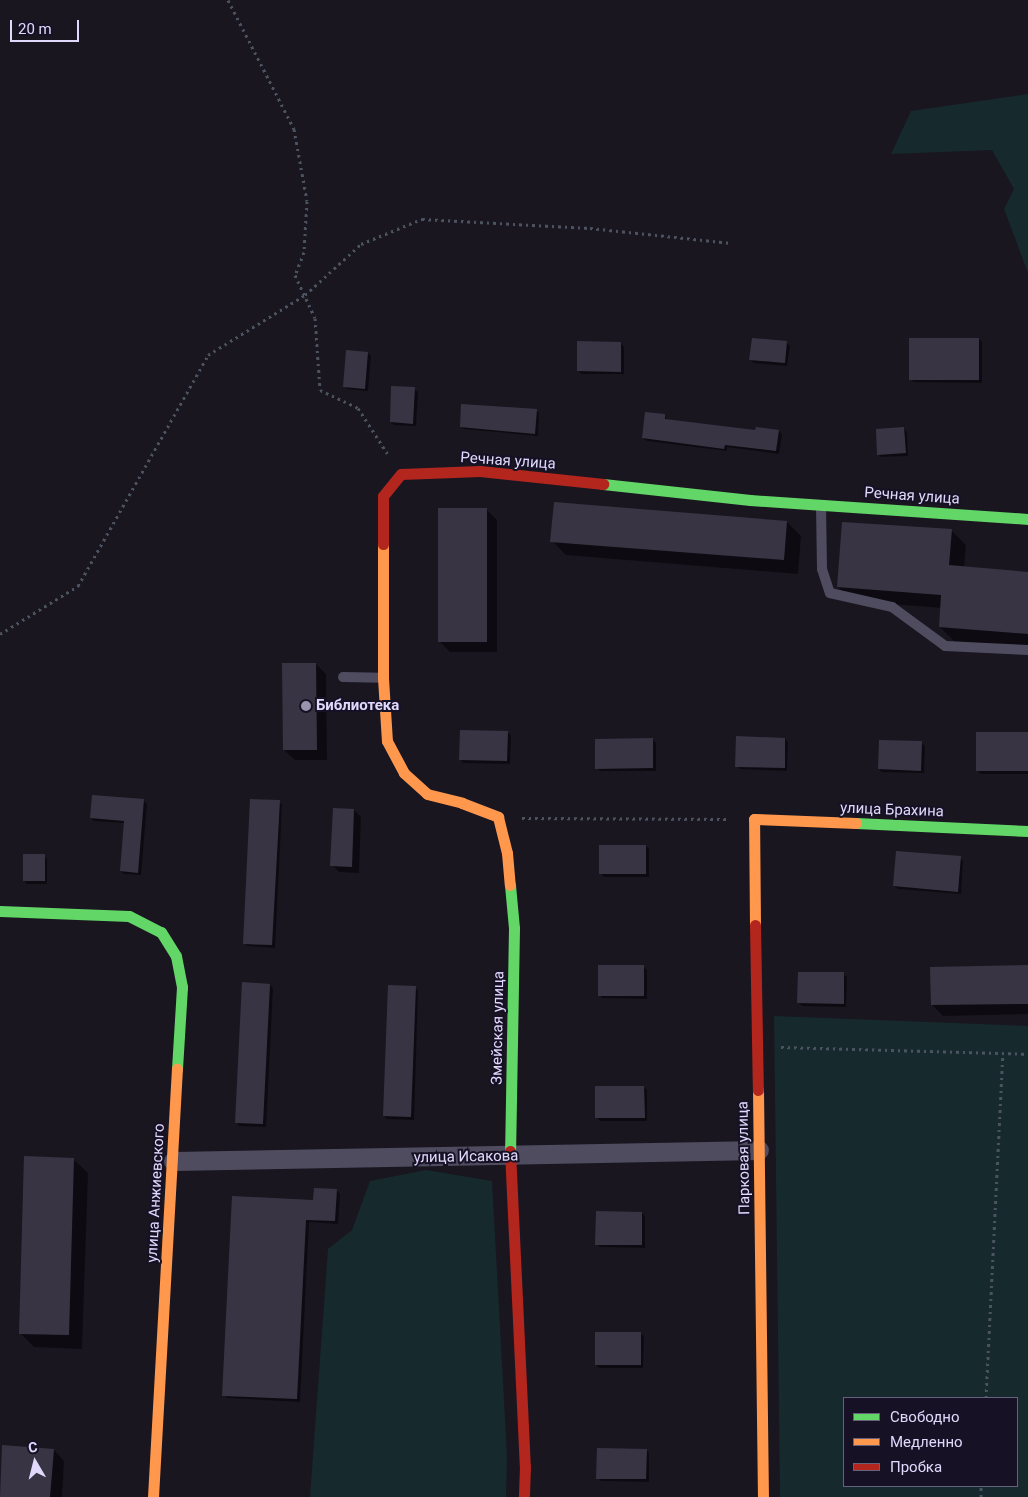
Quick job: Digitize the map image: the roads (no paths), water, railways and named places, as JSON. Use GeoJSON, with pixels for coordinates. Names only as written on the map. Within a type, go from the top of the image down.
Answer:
{"type":"FeatureCollection","features":[{"type":"Feature","properties":{"kind":"street","name":"Речная улица"},"geometry":{"type":"LineString","coordinates":[[383,678],[383,496],[401,474],[480,471],[750,500],[1028,519]]}},
{"type":"Feature","properties":{"kind":"street","name":"Змейская улица"},"geometry":{"type":"LineString","coordinates":[[383,678],[387,741],[404,773],[427,794],[462,803],[498,817],[507,853],[514,928],[510,1156],[524,1456],[524,1497]]}},
{"type":"Feature","properties":{"kind":"street","name":"улица Брахина"},"geometry":{"type":"LineString","coordinates":[[754,819],[1028,831]]}},
{"type":"Feature","properties":{"kind":"street","name":"Парковая улица"},"geometry":{"type":"LineString","coordinates":[[754,819],[763,1497]]}},
{"type":"Feature","properties":{"kind":"street","name":"улица Анжиевского"},"geometry":{"type":"LineString","coordinates":[[0,911],[129,916],[161,932],[176,956],[182,987],[153,1497]]}},
{"type":"Feature","properties":{"kind":"street","name":"улица Исакова"},"geometry":{"type":"LineString","coordinates":[[173,1161],[759,1150]]}},
{"type":"Feature","properties":{"kind":"lane"},"geometry":{"type":"LineString","coordinates":[[821,505],[822,569],[830,593],[892,607],[945,646],[1028,650]]}},
{"type":"Feature","properties":{"kind":"lane"},"geometry":{"type":"LineString","coordinates":[[343,677],[383,678]]}},
{"type":"Feature","properties":{"kind":"place","name":"Библиотека"},"geometry":{"type":"Point","coordinates":[306,706]}}]}
